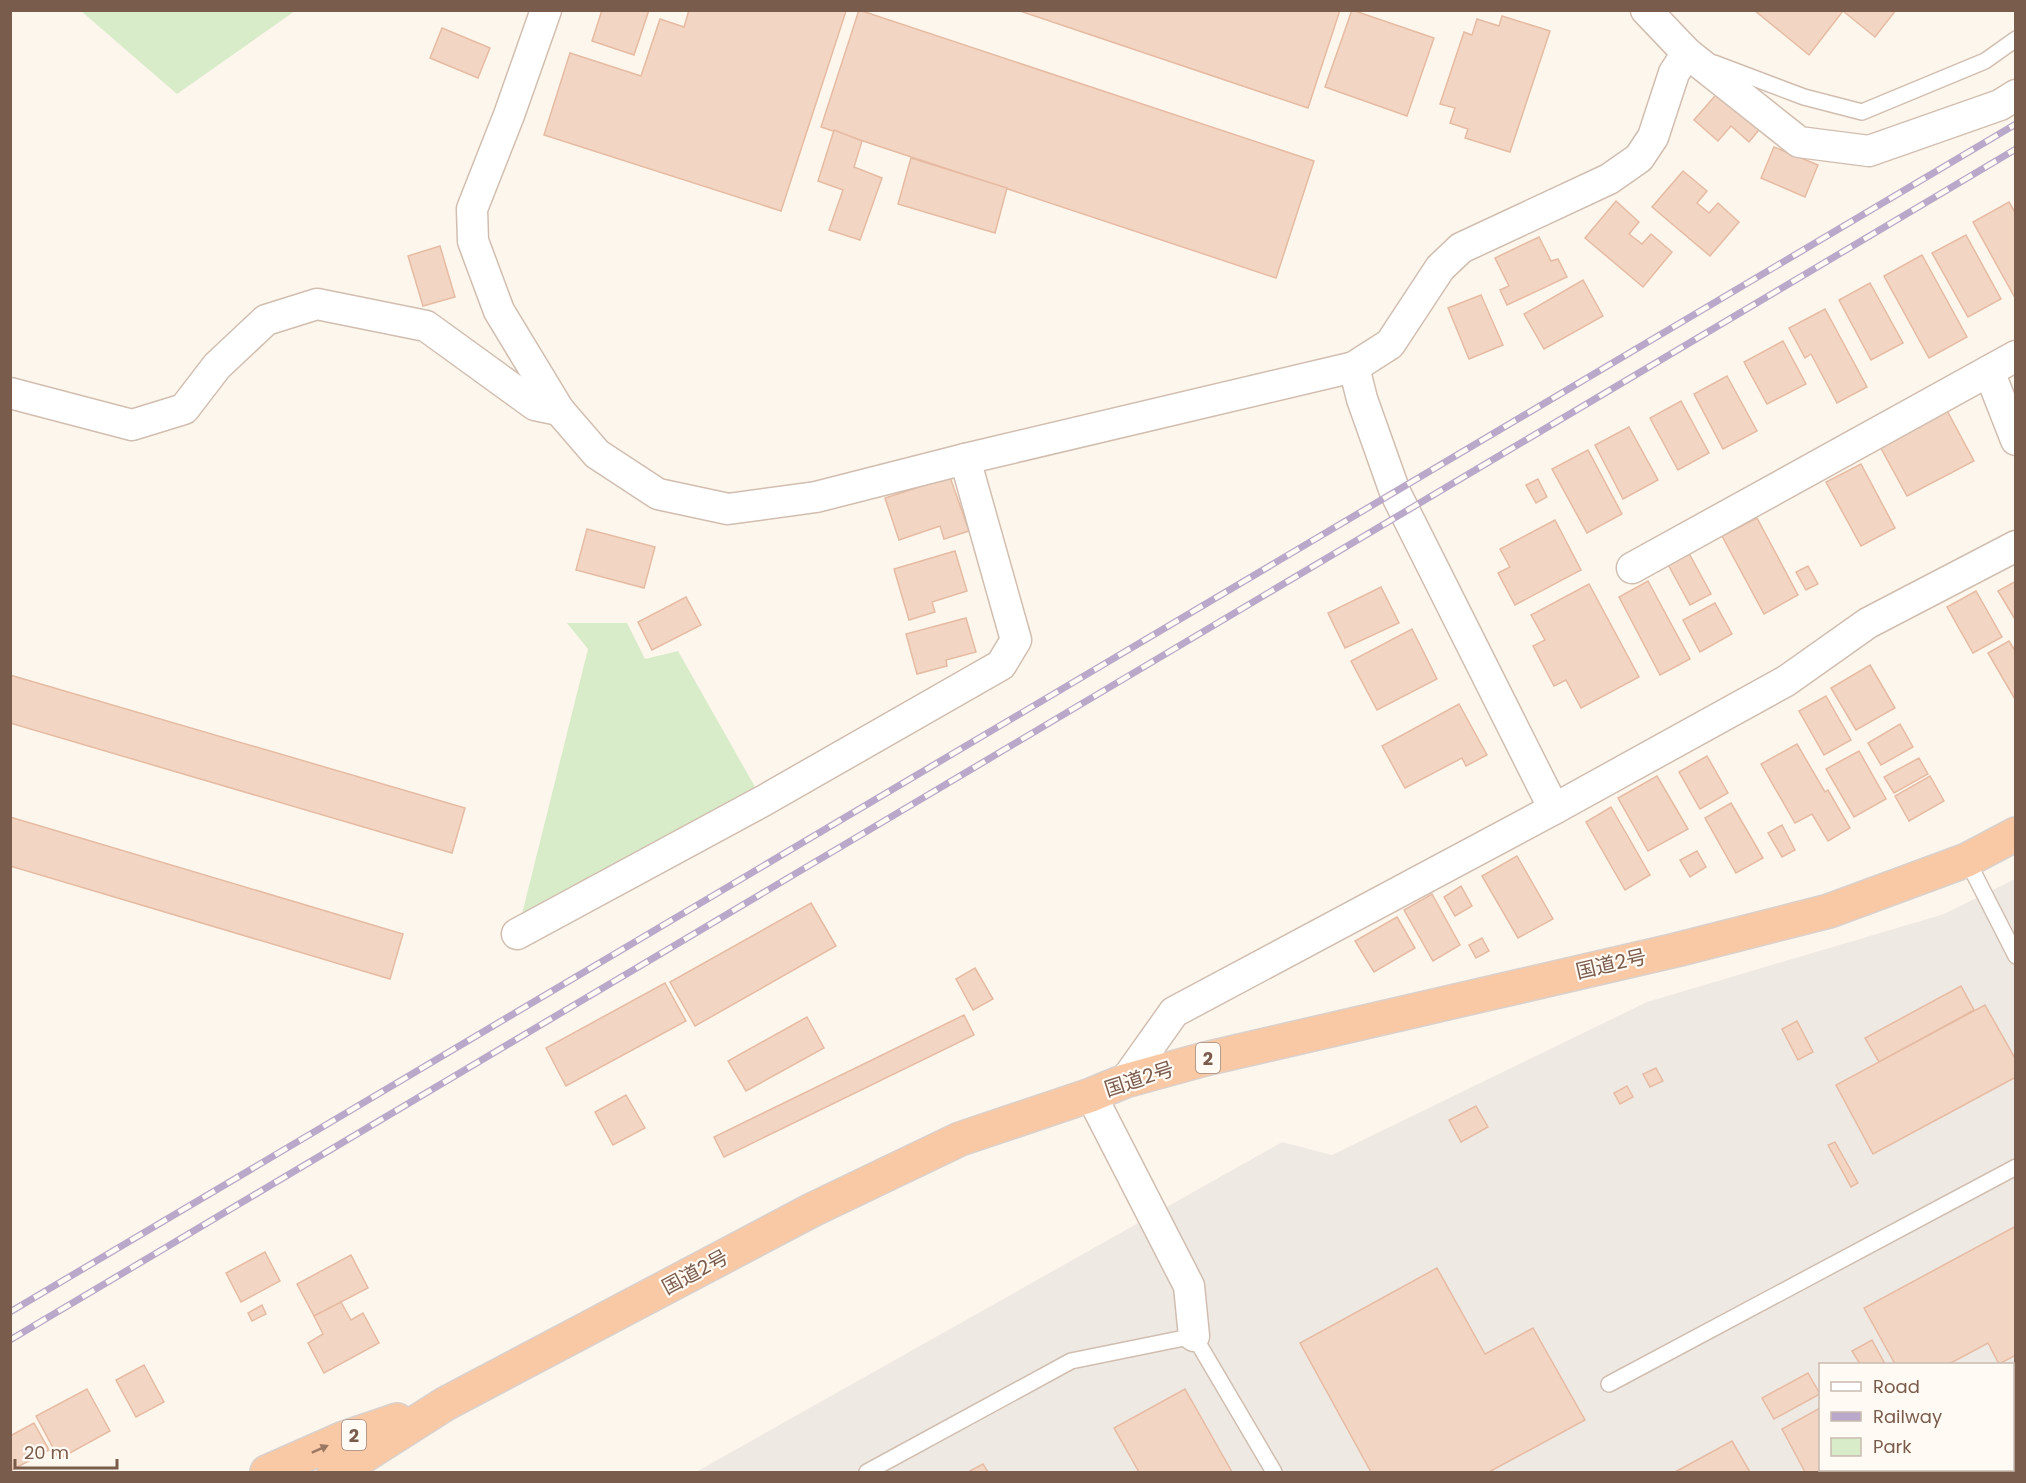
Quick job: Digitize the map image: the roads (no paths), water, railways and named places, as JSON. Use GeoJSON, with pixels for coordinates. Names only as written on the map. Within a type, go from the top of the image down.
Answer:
{"type":"FeatureCollection","features":[{"type":"Feature","properties":{"kind":"highway","name":"国道2号"},"geometry":{"type":"LineString","coordinates":[[334,1473],[445,1404],[812,1210],[960,1139],[1091,1095],[1125,1081],[1204,1059],[1676,950],[1829,912],[1968,860],[2016,834]]}},
{"type":"Feature","properties":{"kind":"highway","name":"国道2号"},"geometry":{"type":"LineString","coordinates":[[267,1473],[344,1438],[445,1404]]}},
{"type":"Feature","properties":{"kind":"street"},"geometry":{"type":"LineString","coordinates":[[546,10],[509,115],[472,209],[473,242],[498,311],[560,410],[597,454],[658,494],[728,509],[816,497],[965,459],[1354,367],[1390,344],[1440,268],[1461,248],[1609,179],[1639,158],[1653,137],[1674,73],[1687,53]]}},
{"type":"Feature","properties":{"kind":"street"},"geometry":{"type":"LineString","coordinates":[[1646,10],[1687,53],[1799,142],[1869,151],[2000,105],[2016,95]]}},
{"type":"Feature","properties":{"kind":"street"},"geometry":{"type":"LineString","coordinates":[[10,393],[132,425],[184,409],[217,366],[266,320],[317,304],[426,326],[535,405],[560,410]]}},
{"type":"Feature","properties":{"kind":"street"},"geometry":{"type":"LineString","coordinates":[[1632,568],[2016,356]]}},
{"type":"Feature","properties":{"kind":"street"},"geometry":{"type":"LineString","coordinates":[[1354,367],[1362,399],[1395,492],[1554,809]]}},
{"type":"Feature","properties":{"kind":"street"},"geometry":{"type":"LineString","coordinates":[[1989,371],[2016,440]]}},
{"type":"Feature","properties":{"kind":"street"},"geometry":{"type":"LineString","coordinates":[[517,934],[763,801],[1001,665],[1016,640],[965,459]]}},
{"type":"Feature","properties":{"kind":"street"},"geometry":{"type":"LineString","coordinates":[[1125,1081],[1174,1012],[1554,809],[1786,681],[1868,623],[2016,546]]}},
{"type":"Feature","properties":{"kind":"street"},"geometry":{"type":"LineString","coordinates":[[1091,1095],[1189,1286],[1194,1336]]}},
{"type":"Feature","properties":{"kind":"lane"},"geometry":{"type":"LineString","coordinates":[[1665,10],[1687,53],[1804,97],[1862,112],[1985,61],[2016,39]]}},
{"type":"Feature","properties":{"kind":"lane"},"geometry":{"type":"LineString","coordinates":[[1968,860],[2016,956]]}},
{"type":"Feature","properties":{"kind":"lane"},"geometry":{"type":"LineString","coordinates":[[1609,1384],[2016,1167]]}},
{"type":"Feature","properties":{"kind":"lane"},"geometry":{"type":"LineString","coordinates":[[867,1473],[1071,1361],[1194,1336],[1274,1473]]}},
{"type":"Feature","properties":{"kind":"railway"},"geometry":{"type":"LineString","coordinates":[[10,1312],[2016,124]]}},
{"type":"Feature","properties":{"kind":"railway"},"geometry":{"type":"LineString","coordinates":[[10,1340],[2016,149]]}}]}
